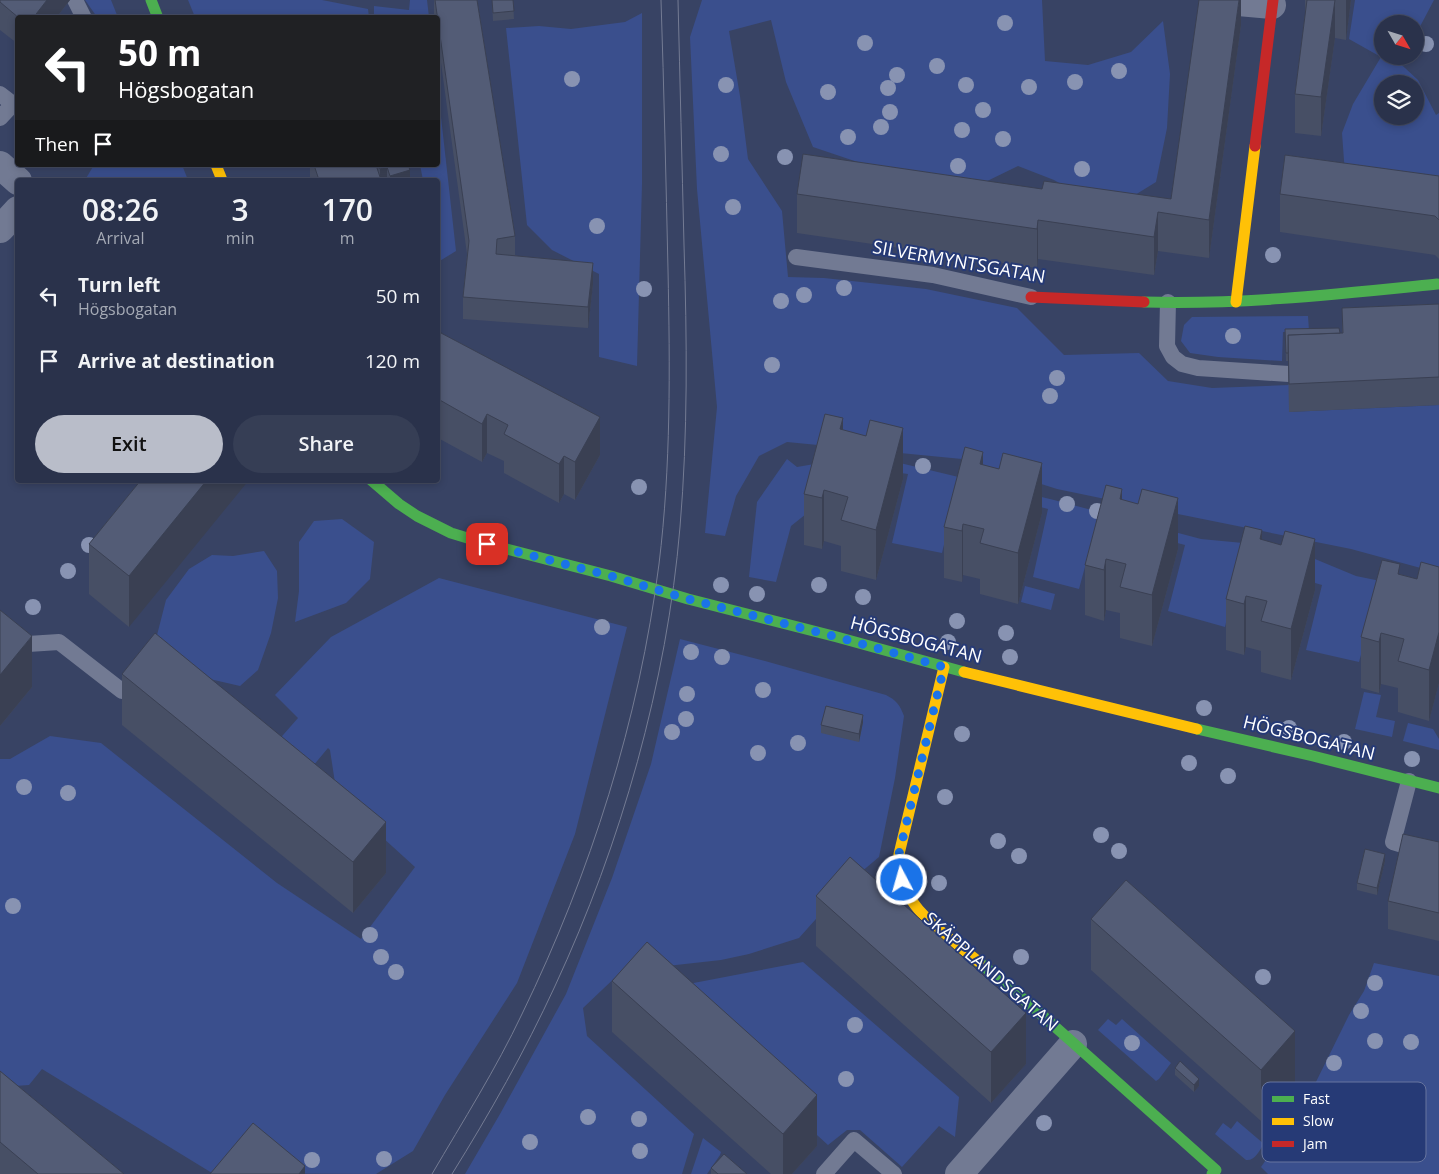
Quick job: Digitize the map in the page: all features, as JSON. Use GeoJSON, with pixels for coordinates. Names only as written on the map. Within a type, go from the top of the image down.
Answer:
{"type":"FeatureCollection","features":[{"type":"Feature","properties":{"kind":"street"},"geometry":{"type":"LineString","coordinates":[[152,0],[157,15]]}},
{"type":"Feature","properties":{"kind":"street"},"geometry":{"type":"LineString","coordinates":[[1216,0],[1272,2],[1236,302]]}},
{"type":"Feature","properties":{"kind":"street"},"geometry":{"type":"LineString","coordinates":[[0,165],[15,178]]}},
{"type":"Feature","properties":{"kind":"street"},"geometry":{"type":"LineString","coordinates":[[0,229],[15,213]]}},
{"type":"Feature","properties":{"kind":"street","name":"SILVERMYNTSGATAN"},"geometry":{"type":"LineString","coordinates":[[1031,297],[1168,302],[1236,302],[1438,284]]}},
{"type":"Feature","properties":{"kind":"street","name":"HÖGSBOGATAN"},"geometry":{"type":"LineString","coordinates":[[374,483],[399,504],[417,516],[451,532],[487,544],[944,667],[1439,788]]}},
{"type":"Feature","properties":{"kind":"street"},"geometry":{"type":"LineString","coordinates":[[7,627],[28,644]]}},
{"type":"Feature","properties":{"kind":"street","name":"SKÄPPLANDSGATAN"},"geometry":{"type":"LineString","coordinates":[[944,667],[899,854],[902,880],[909,897],[930,921],[1034,1008],[1216,1170],[1212,1174]]}},
{"type":"Feature","properties":{"kind":"street","name":"SKÄPPLANDSGATAN"},"geometry":{"type":"LineString","coordinates":[[960,1174],[1074,1044]]}},
{"type":"Feature","properties":{"kind":"lane"},"geometry":{"type":"LineString","coordinates":[[75,0],[82,15]]}},
{"type":"Feature","properties":{"kind":"lane"},"geometry":{"type":"LineString","coordinates":[[0,94],[13,104],[0,118]]}},
{"type":"Feature","properties":{"kind":"lane","name":"SILVERMYNTSGATAN"},"geometry":{"type":"LineString","coordinates":[[796,257],[933,275],[1031,297]]}},
{"type":"Feature","properties":{"kind":"lane"},"geometry":{"type":"LineString","coordinates":[[1351,293],[1354,309]]}},
{"type":"Feature","properties":{"kind":"lane"},"geometry":{"type":"LineString","coordinates":[[1168,302],[1167,346],[1173,357],[1182,364],[1198,368],[1289,374]]}},
{"type":"Feature","properties":{"kind":"lane"},"geometry":{"type":"LineString","coordinates":[[28,644],[59,642],[122,691]]}},
{"type":"Feature","properties":{"kind":"lane"},"geometry":{"type":"LineString","coordinates":[[1409,781],[1393,842],[1439,856]]}},
{"type":"Feature","properties":{"kind":"lane"},"geometry":{"type":"LineString","coordinates":[[824,1174],[854,1140],[894,1174]]}},
{"type":"Feature","properties":{"kind":"shaded area"},"geometry":{"type":"Polygon","coordinates":[[[85,0],[111,0],[117,15],[96,15],[85,0]]]}},
{"type":"Feature","properties":{"kind":"shaded area"},"geometry":{"type":"Polygon","coordinates":[[[188,0],[322,0],[368,9],[369,15],[194,15],[188,0]]]}},
{"type":"Feature","properties":{"kind":"shaded area"},"geometry":{"type":"Polygon","coordinates":[[[410,0],[427,0],[429,15],[374,15],[374,6],[409,10],[410,0]]]}},
{"type":"Feature","properties":{"kind":"shaded area"},"geometry":{"type":"Polygon","coordinates":[[[702,0],[1042,0],[1045,61],[1088,65],[1131,52],[1163,21],[1170,74],[1167,128],[1156,182],[1109,211],[1054,180],[1018,166],[977,186],[896,175],[813,147],[786,82],[771,20],[729,31],[748,159],[782,211],[788,277],[824,278],[926,289],[1017,308],[1064,355],[1139,353],[1168,381],[1212,388],[1289,385],[1289,412],[1439,405],[1439,573],[1351,549],[1057,489],[962,459],[787,442],[759,456],[736,496],[725,536],[705,533],[717,407],[697,189],[690,37],[702,0]]]}},
{"type":"Feature","properties":{"kind":"shaded area"},"geometry":{"type":"Polygon","coordinates":[[[1355,0],[1434,0],[1424,19],[1424,15],[1374,15],[1374,53],[1349,39],[1355,0]]]}},
{"type":"Feature","properties":{"kind":"shaded area"},"geometry":{"type":"Polygon","coordinates":[[[642,13],[642,184],[637,366],[599,357],[599,274],[552,250],[527,225],[506,28],[539,26],[571,29],[625,22],[642,13]]]}},
{"type":"Feature","properties":{"kind":"shaded area"},"geometry":{"type":"Polygon","coordinates":[[[1376,65],[1402,65],[1413,75],[1374,75],[1374,125],[1424,125],[1424,92],[1436,115],[1439,113],[1439,182],[1345,174],[1342,133],[1353,104],[1376,65]]]}},
{"type":"Feature","properties":{"kind":"shaded area"},"geometry":{"type":"Polygon","coordinates":[[[440,108],[456,251],[440,261],[440,178],[423,178],[420,167],[440,167],[440,108]]]}},
{"type":"Feature","properties":{"kind":"shaded area"},"geometry":{"type":"Polygon","coordinates":[[[93,167],[183,167],[187,178],[86,178],[93,167]]]}},
{"type":"Feature","properties":{"kind":"shaded area"},"geometry":{"type":"Polygon","coordinates":[[[1308,316],[1309,331],[1283,332],[1282,361],[1218,357],[1190,353],[1181,341],[1184,325],[1192,317],[1308,316]]]}},
{"type":"Feature","properties":{"kind":"shaded area"},"geometry":{"type":"Polygon","coordinates":[[[875,457],[1054,500],[1201,539],[1286,547],[1356,576],[1439,593],[1377,595],[1359,662],[1306,650],[1322,585],[1240,561],[1225,627],[1168,611],[1185,545],[1097,522],[1079,589],[1033,577],[1048,509],[958,485],[942,553],[892,543],[908,474],[837,464],[806,514],[791,526],[776,582],[749,577],[757,502],[787,459],[797,467],[875,457]]]}},
{"type":"Feature","properties":{"kind":"shaded area"},"geometry":{"type":"Polygon","coordinates":[[[342,519],[374,542],[370,579],[346,603],[295,622],[299,591],[299,542],[314,521],[342,519]]]}},
{"type":"Feature","properties":{"kind":"shaded area"},"geometry":{"type":"Polygon","coordinates":[[[264,551],[277,571],[278,598],[271,633],[258,670],[240,686],[188,674],[156,639],[166,600],[189,569],[212,555],[233,556],[264,551]]]}},
{"type":"Feature","properties":{"kind":"shaded area"},"geometry":{"type":"Polygon","coordinates":[[[439,578],[627,627],[575,834],[517,983],[445,1095],[413,1151],[376,1174],[212,1173],[42,1069],[29,1085],[0,1087],[0,759],[10,759],[50,736],[101,743],[277,883],[361,939],[415,867],[337,796],[330,750],[328,748],[303,778],[269,751],[298,718],[275,695],[331,637],[439,578]]]}},
{"type":"Feature","properties":{"kind":"shaded area"},"geometry":{"type":"Polygon","coordinates":[[[1025,586],[1055,594],[1051,610],[1021,602],[1025,586]]]}},
{"type":"Feature","properties":{"kind":"shaded area"},"geometry":{"type":"Polygon","coordinates":[[[680,639],[886,695],[897,703],[904,716],[895,778],[879,857],[848,883],[799,938],[749,954],[721,960],[622,971],[583,1008],[587,1036],[694,1134],[682,1174],[465,1174],[566,994],[612,878],[651,764],[680,639]]]}},
{"type":"Feature","properties":{"kind":"shaded area"},"geometry":{"type":"Polygon","coordinates":[[[1364,692],[1381,695],[1376,717],[1395,721],[1392,737],[1355,729],[1364,692]]]}},
{"type":"Feature","properties":{"kind":"shaded area"},"geometry":{"type":"Polygon","coordinates":[[[1408,723],[1433,729],[1439,739],[1439,750],[1403,741],[1408,723]]]}},
{"type":"Feature","properties":{"kind":"shaded area"},"geometry":{"type":"Polygon","coordinates":[[[803,962],[959,1097],[955,1137],[939,1126],[902,1167],[860,1130],[847,1130],[828,1145],[657,990],[803,962]]]}},
{"type":"Feature","properties":{"kind":"shaded area"},"geometry":{"type":"Polygon","coordinates":[[[1374,963],[1439,976],[1439,1174],[1268,1174],[1261,1167],[1264,1162],[1426,1162],[1426,1082],[1316,1082],[1349,1015],[1364,991],[1374,963]]]}},
{"type":"Feature","properties":{"kind":"shaded area"},"geometry":{"type":"Polygon","coordinates":[[[1108,1019],[1116,1025],[1122,1019],[1171,1063],[1159,1079],[1156,1081],[1098,1030],[1108,1019]]]}},
{"type":"Feature","properties":{"kind":"shaded area"},"geometry":{"type":"Polygon","coordinates":[[[1237,1121],[1262,1142],[1262,1147],[1252,1159],[1246,1160],[1215,1134],[1223,1123],[1231,1129],[1237,1121]]]}},
{"type":"Feature","properties":{"kind":"shaded area"},"geometry":{"type":"Polygon","coordinates":[[[703,1138],[721,1152],[720,1155],[707,1174],[691,1174],[703,1138]]]}},
{"type":"Feature","properties":{"kind":"building"},"geometry":{"type":"Polygon","coordinates":[[[0,0],[47,0],[35,15],[15,15],[0,0]]]}},
{"type":"Feature","properties":{"kind":"building"},"geometry":{"type":"Polygon","coordinates":[[[435,0],[477,0],[515,236],[497,239],[496,254],[593,263],[588,307],[463,297],[469,241],[440,35],[440,15],[437,15],[435,0]]]}},
{"type":"Feature","properties":{"kind":"building"},"geometry":{"type":"Polygon","coordinates":[[[492,0],[513,0],[514,11],[493,13],[492,0]]]}},
{"type":"Feature","properties":{"kind":"building"},"geometry":{"type":"Polygon","coordinates":[[[1199,0],[1239,0],[1209,220],[1158,212],[1154,237],[1038,220],[1037,229],[797,194],[803,154],[1042,189],[1044,181],[1171,199],[1199,0]]]}},
{"type":"Feature","properties":{"kind":"building"},"geometry":{"type":"Polygon","coordinates":[[[1307,0],[1335,0],[1321,97],[1295,94],[1307,0]]]}},
{"type":"Feature","properties":{"kind":"building"},"geometry":{"type":"Polygon","coordinates":[[[1285,155],[1439,176],[1439,220],[1435,216],[1280,194],[1285,155]]]}},
{"type":"Feature","properties":{"kind":"building"},"geometry":{"type":"Polygon","coordinates":[[[315,167],[377,167],[380,178],[318,178],[315,167]]]}},
{"type":"Feature","properties":{"kind":"building"},"geometry":{"type":"Polygon","coordinates":[[[387,167],[409,167],[410,170],[390,176],[387,167]]]}},
{"type":"Feature","properties":{"kind":"building"},"geometry":{"type":"Polygon","coordinates":[[[1439,304],[1439,377],[1289,384],[1288,335],[1343,333],[1342,308],[1439,304]]]}},
{"type":"Feature","properties":{"kind":"building"},"geometry":{"type":"Polygon","coordinates":[[[1339,328],[1340,333],[1288,335],[1288,353],[1286,353],[1285,329],[1339,328]]]}},
{"type":"Feature","properties":{"kind":"building"},"geometry":{"type":"Polygon","coordinates":[[[440,330],[441,333],[600,417],[575,462],[564,456],[559,464],[504,434],[508,425],[487,414],[482,424],[440,400],[440,330]]]}},
{"type":"Feature","properties":{"kind":"building"},"geometry":{"type":"Polygon","coordinates":[[[825,414],[843,418],[840,429],[866,436],[870,420],[903,428],[876,530],[841,520],[848,497],[824,490],[822,498],[804,494],[825,414]]]}},
{"type":"Feature","properties":{"kind":"building"},"geometry":{"type":"Polygon","coordinates":[[[965,447],[983,452],[980,464],[999,469],[1003,453],[1042,463],[1018,553],[980,543],[984,529],[963,524],[962,531],[944,527],[965,447]]]}},
{"type":"Feature","properties":{"kind":"building"},"geometry":{"type":"Polygon","coordinates":[[[139,483],[205,483],[129,576],[89,544],[139,483]]]}},
{"type":"Feature","properties":{"kind":"building"},"geometry":{"type":"Polygon","coordinates":[[[1106,485],[1122,489],[1120,499],[1138,504],[1142,489],[1178,498],[1152,595],[1120,587],[1126,564],[1106,559],[1104,570],[1085,565],[1106,485]]]}},
{"type":"Feature","properties":{"kind":"building"},"geometry":{"type":"Polygon","coordinates":[[[1245,526],[1262,530],[1260,539],[1281,545],[1285,531],[1315,539],[1291,629],[1261,621],[1267,601],[1246,596],[1244,604],[1226,599],[1245,526]]]}},
{"type":"Feature","properties":{"kind":"building"},"geometry":{"type":"Polygon","coordinates":[[[1382,560],[1400,564],[1398,574],[1417,579],[1421,562],[1439,567],[1439,632],[1429,670],[1398,661],[1404,639],[1381,633],[1379,642],[1361,637],[1382,560]]]}},
{"type":"Feature","properties":{"kind":"building"},"geometry":{"type":"Polygon","coordinates":[[[0,610],[32,636],[0,675],[0,610]]]}},
{"type":"Feature","properties":{"kind":"building"},"geometry":{"type":"Polygon","coordinates":[[[155,633],[386,822],[353,862],[122,674],[155,633]]]}},
{"type":"Feature","properties":{"kind":"building"},"geometry":{"type":"Polygon","coordinates":[[[826,706],[863,715],[859,734],[821,725],[826,706]]]}},
{"type":"Feature","properties":{"kind":"building"},"geometry":{"type":"Polygon","coordinates":[[[1403,834],[1439,842],[1439,913],[1388,901],[1403,834]]]}},
{"type":"Feature","properties":{"kind":"building"},"geometry":{"type":"Polygon","coordinates":[[[1365,849],[1385,854],[1377,888],[1357,883],[1365,849]]]}},
{"type":"Feature","properties":{"kind":"building"},"geometry":{"type":"Polygon","coordinates":[[[850,857],[1026,1013],[991,1052],[816,896],[850,857]]]}},
{"type":"Feature","properties":{"kind":"building"},"geometry":{"type":"Polygon","coordinates":[[[1126,880],[1295,1031],[1261,1070],[1091,919],[1126,880]]]}},
{"type":"Feature","properties":{"kind":"building"},"geometry":{"type":"Polygon","coordinates":[[[647,942],[817,1095],[783,1134],[612,981],[647,942]]]}},
{"type":"Feature","properties":{"kind":"building"},"geometry":{"type":"Polygon","coordinates":[[[1180,1061],[1199,1079],[1194,1085],[1175,1068],[1180,1061]]]}},
{"type":"Feature","properties":{"kind":"building"},"geometry":{"type":"Polygon","coordinates":[[[0,1071],[124,1174],[38,1174],[0,1142],[0,1071]]]}},
{"type":"Feature","properties":{"kind":"building"},"geometry":{"type":"Polygon","coordinates":[[[253,1123],[305,1166],[299,1174],[210,1174],[253,1123]]]}},
{"type":"Feature","properties":{"kind":"building"},"geometry":{"type":"Polygon","coordinates":[[[724,1154],[747,1174],[718,1174],[711,1168],[724,1154]]]}},
{"type":"Feature","properties":{"kind":"tram line"},"geometry":{"type":"LineString","coordinates":[[432,1174],[479,1095],[512,1034],[570,906],[609,794],[639,680],[659,564],[668,454],[668,270],[661,0]]}},
{"type":"Feature","properties":{"kind":"tram line"},"geometry":{"type":"LineString","coordinates":[[452,1174],[519,1058],[544,1010],[579,932],[620,820],[652,703],[664,645],[674,586],[680,527],[686,421],[686,316],[678,0]]}},
{"type":"Feature","properties":{"kind":"traffic: fast"},"geometry":{"type":"LineString","coordinates":[[151,0],[157,15]]}},
{"type":"Feature","properties":{"kind":"traffic: fast"},"geometry":{"type":"LineString","coordinates":[[1144,302],[1254,300],[1437,284]]}},
{"type":"Feature","properties":{"kind":"traffic: fast"},"geometry":{"type":"LineString","coordinates":[[374,483],[399,504],[417,516],[451,533],[688,599],[964,672]]}},
{"type":"Feature","properties":{"kind":"traffic: fast"},"geometry":{"type":"LineString","coordinates":[[1197,729],[1439,788]]}},
{"type":"Feature","properties":{"kind":"traffic: fast"},"geometry":{"type":"LineString","coordinates":[[979,962],[1034,1008],[1216,1170],[1212,1174]]}},
{"type":"Feature","properties":{"kind":"traffic: slow"},"geometry":{"type":"LineString","coordinates":[[1236,302],[1255,146]]}},
{"type":"Feature","properties":{"kind":"traffic: slow"},"geometry":{"type":"LineString","coordinates":[[217,167],[221,178]]}},
{"type":"Feature","properties":{"kind":"traffic: slow"},"geometry":{"type":"LineString","coordinates":[[944,667],[899,854],[901,875],[907,893],[924,916],[979,962]]}},
{"type":"Feature","properties":{"kind":"traffic: slow"},"geometry":{"type":"LineString","coordinates":[[964,672],[1197,729]]}},
{"type":"Feature","properties":{"kind":"traffic: jam"},"geometry":{"type":"LineString","coordinates":[[1255,146],[1273,0]]}},
{"type":"Feature","properties":{"kind":"traffic: jam"},"geometry":{"type":"LineString","coordinates":[[1031,297],[1144,302]]}},
{"type":"Feature","properties":{"kind":"route"},"geometry":{"type":"LineString","coordinates":[[487,544],[944,667],[899,854],[902,880]]}}]}
